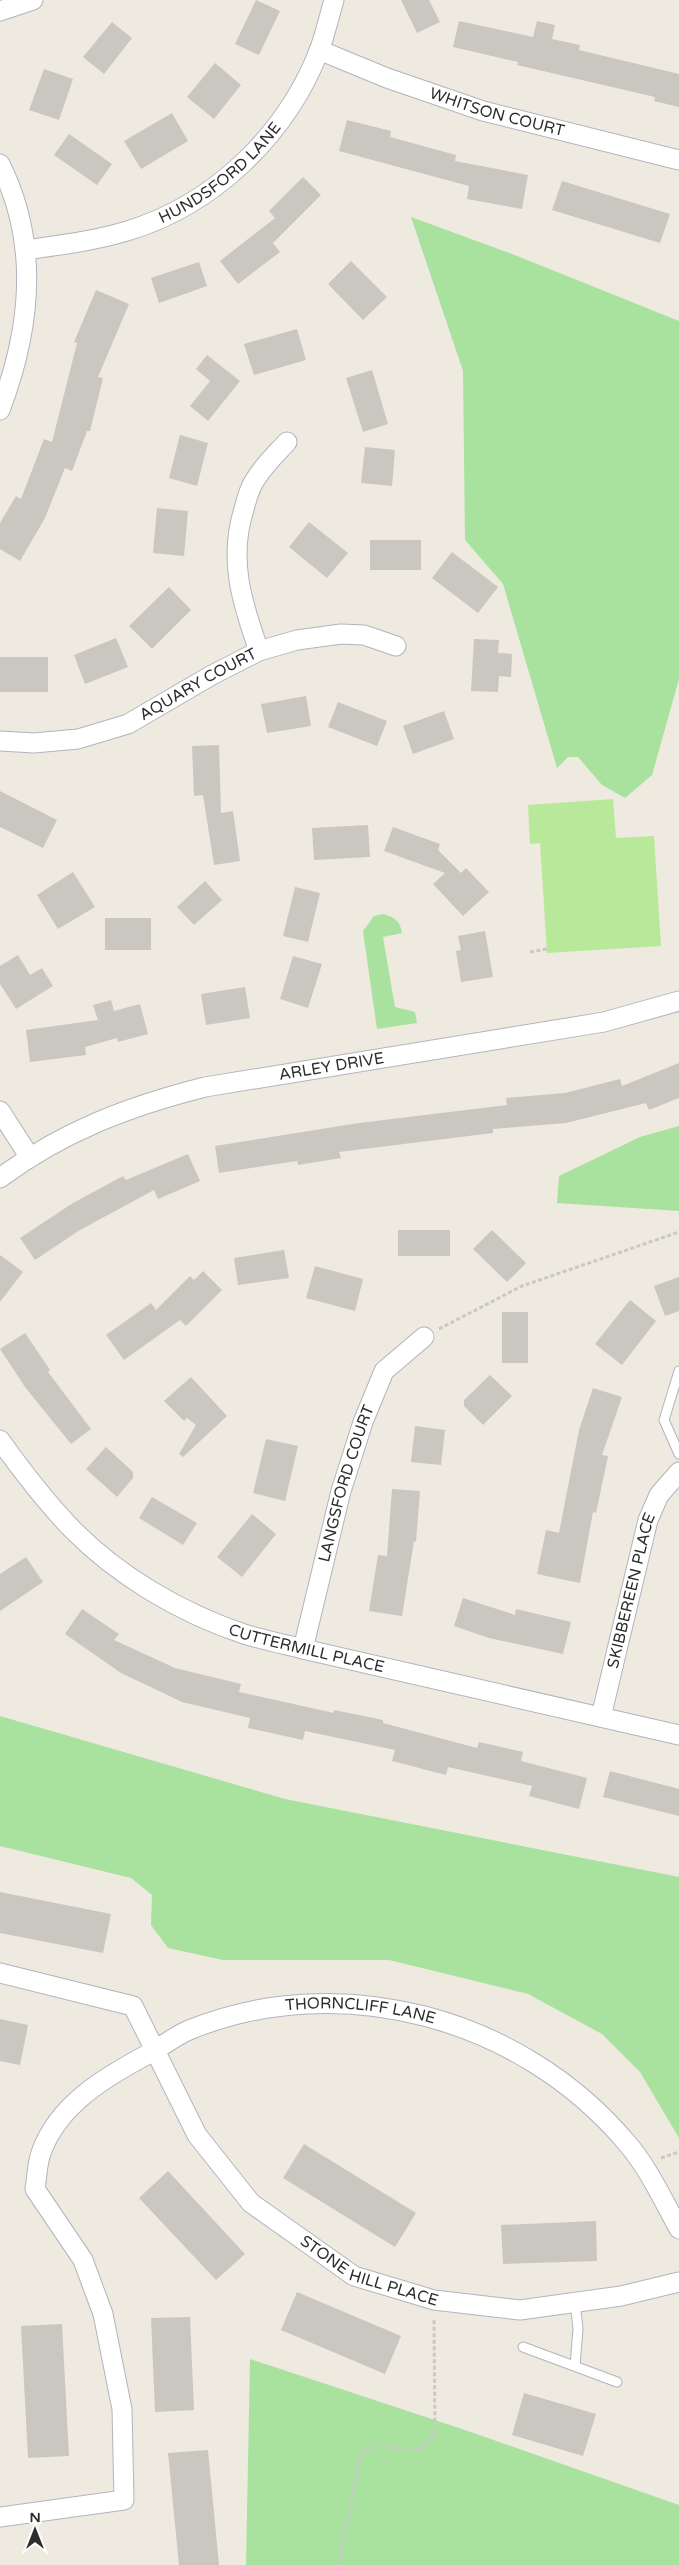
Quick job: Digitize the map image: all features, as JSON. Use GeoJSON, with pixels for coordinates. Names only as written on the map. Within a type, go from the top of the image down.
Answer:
{"type":"FeatureCollection","features":[{"type":"Feature","properties":{"kind":"street"},"geometry":{"type":"LineString","coordinates":[[0,11],[32,0]]}},
{"type":"Feature","properties":{"kind":"street","name":"HUNDSFORD LANE"},"geometry":{"type":"LineString","coordinates":[[26,250],[93,240],[128,231],[164,216],[202,196],[220,183],[269,136],[291,106],[319,50],[334,0]]}},
{"type":"Feature","properties":{"kind":"street","name":"WHITSON COURT"},"geometry":{"type":"LineString","coordinates":[[319,50],[386,78],[483,111],[679,160]]}},
{"type":"Feature","properties":{"kind":"street"},"geometry":{"type":"LineString","coordinates":[[0,164],[17,204],[26,250],[28,298],[23,334],[14,371],[0,410]]}},
{"type":"Feature","properties":{"kind":"street"},"geometry":{"type":"LineString","coordinates":[[259,651],[239,587],[236,559],[237,535],[250,488],[257,476],[287,442]]}},
{"type":"Feature","properties":{"kind":"street","name":"AQUARY COURT"},"geometry":{"type":"LineString","coordinates":[[0,741],[34,743],[78,739],[128,724],[259,651],[297,640],[341,634],[364,635],[396,646]]}},
{"type":"Feature","properties":{"kind":"street","name":"ARLEY DRIVE"},"geometry":{"type":"LineString","coordinates":[[0,1178],[29,1156],[68,1134],[100,1120],[164,1097],[189,1091],[604,1022],[679,1001]]}},
{"type":"Feature","properties":{"kind":"street"},"geometry":{"type":"LineString","coordinates":[[0,1110],[29,1156]]}},
{"type":"Feature","properties":{"kind":"street","name":"LANGSFORD COURT"},"geometry":{"type":"LineString","coordinates":[[303,1649],[341,1491],[363,1422],[384,1371],[424,1337]]}},
{"type":"Feature","properties":{"kind":"street","name":"CUTTERMILL PLACE"},"geometry":{"type":"LineString","coordinates":[[0,1440],[41,1494],[72,1529],[124,1573],[161,1596],[200,1616],[243,1634],[303,1649],[679,1735]]}},
{"type":"Feature","properties":{"kind":"street","name":"SKIBBEREEN PLACE"},"geometry":{"type":"LineString","coordinates":[[602,1717],[648,1520],[658,1495],[679,1472]]}},
{"type":"Feature","properties":{"kind":"street","name":"STONE HILL PLACE"},"geometry":{"type":"LineString","coordinates":[[0,1973],[133,2006],[197,2135],[252,2203],[354,2276],[434,2300],[520,2310],[620,2296],[679,2282]]}},
{"type":"Feature","properties":{"kind":"street","name":"THORNCLIFF LANE"},"geometry":{"type":"LineString","coordinates":[[0,2517],[124,2500],[122,2409],[103,2314],[83,2260],[35,2189],[40,2155],[55,2123],[79,2099],[113,2072],[188,2031],[225,2018],[257,2010],[297,2005],[370,2006],[410,2012],[449,2022],[518,2052],[553,2074],[579,2094],[602,2116],[643,2164],[679,2229]]}},
{"type":"Feature","properties":{"kind":"lane"},"geometry":{"type":"LineString","coordinates":[[679,1371],[664,1420],[679,1454]]}},
{"type":"Feature","properties":{"kind":"lane"},"geometry":{"type":"LineString","coordinates":[[575,2302],[578,2328],[575,2366]]}},
{"type":"Feature","properties":{"kind":"lane"},"geometry":{"type":"LineString","coordinates":[[523,2348],[617,2382]]}},
{"type":"Feature","properties":{"kind":"path"},"geometry":{"type":"LineString","coordinates":[[530,952],[546,948]]}},
{"type":"Feature","properties":{"kind":"path"},"geometry":{"type":"LineString","coordinates":[[424,1337],[522,1286],[679,1232]]}},
{"type":"Feature","properties":{"kind":"path"},"geometry":{"type":"LineString","coordinates":[[338,2565],[360,2460],[365,2450],[380,2446],[419,2450],[435,2436],[434,2300]]}},
{"type":"Feature","properties":{"kind":"green space"},"geometry":{"type":"Polygon","coordinates":[[[411,217],[512,254],[679,321],[679,679],[652,775],[625,798],[602,785],[578,757],[568,757],[557,768],[503,584],[465,540],[463,371],[411,217]]]}},
{"type":"Feature","properties":{"kind":"green space"},"geometry":{"type":"Polygon","coordinates":[[[613,799],[616,838],[654,836],[661,946],[547,953],[540,843],[530,844],[528,805],[613,799]]]}},
{"type":"Feature","properties":{"kind":"green space"},"geometry":{"type":"Polygon","coordinates":[[[383,914],[396,920],[400,925],[402,933],[383,937],[395,1007],[415,1012],[417,1023],[377,1029],[363,931],[374,916],[383,914]]]}},
{"type":"Feature","properties":{"kind":"green space"},"geometry":{"type":"Polygon","coordinates":[[[679,1126],[679,1211],[557,1203],[559,1176],[640,1137],[679,1126]]]}},
{"type":"Feature","properties":{"kind":"green space"},"geometry":{"type":"Polygon","coordinates":[[[0,1716],[285,1799],[679,1877],[679,2138],[640,2072],[602,2034],[528,1994],[389,1960],[223,1960],[168,1948],[151,1925],[152,1895],[131,1878],[0,1846],[0,1716]]]}},
{"type":"Feature","properties":{"kind":"green space"},"geometry":{"type":"Polygon","coordinates":[[[250,2359],[465,2430],[679,2505],[679,2565],[246,2565],[250,2359]]]}},
{"type":"Feature","properties":{"kind":"building"},"geometry":{"type":"Polygon","coordinates":[[[256,0],[280,11],[259,55],[235,44],[256,0]]]}},
{"type":"Feature","properties":{"kind":"building"},"geometry":{"type":"Polygon","coordinates":[[[401,0],[429,0],[440,22],[417,33],[401,0]]]}},
{"type":"Feature","properties":{"kind":"building"},"geometry":{"type":"Polygon","coordinates":[[[459,21],[533,37],[537,21],[555,25],[552,39],[580,45],[579,50],[679,74],[679,107],[654,101],[655,97],[517,65],[518,62],[453,47],[459,21]]]}},
{"type":"Feature","properties":{"kind":"building"},"geometry":{"type":"Polygon","coordinates":[[[112,22],[132,38],[104,74],[83,57],[112,22]]]}},
{"type":"Feature","properties":{"kind":"building"},"geometry":{"type":"Polygon","coordinates":[[[215,63],[241,85],[214,119],[187,97],[215,63]]]}},
{"type":"Feature","properties":{"kind":"building"},"geometry":{"type":"Polygon","coordinates":[[[44,69],[73,79],[59,120],[29,110],[44,69]]]}},
{"type":"Feature","properties":{"kind":"building"},"geometry":{"type":"Polygon","coordinates":[[[172,113],[188,141],[141,169],[124,141],[172,113]]]}},
{"type":"Feature","properties":{"kind":"building"},"geometry":{"type":"Polygon","coordinates":[[[347,120],[391,131],[390,137],[456,155],[455,161],[528,175],[522,209],[467,199],[469,186],[339,151],[347,120]]]}},
{"type":"Feature","properties":{"kind":"building"},"geometry":{"type":"Polygon","coordinates":[[[69,134],[112,164],[97,185],[54,155],[69,134]]]}},
{"type":"Feature","properties":{"kind":"building"},"geometry":{"type":"Polygon","coordinates":[[[303,177],[321,195],[273,243],[280,252],[238,284],[220,261],[275,218],[269,211],[303,177]]]}},
{"type":"Feature","properties":{"kind":"building"},"geometry":{"type":"Polygon","coordinates":[[[562,181],[670,214],[660,243],[552,210],[562,181]]]}},
{"type":"Feature","properties":{"kind":"building"},"geometry":{"type":"Polygon","coordinates":[[[351,261],[387,297],[363,320],[328,284],[351,261]]]}},
{"type":"Feature","properties":{"kind":"building"},"geometry":{"type":"Polygon","coordinates":[[[199,262],[207,286],[159,303],[151,278],[199,262]]]}},
{"type":"Feature","properties":{"kind":"building"},"geometry":{"type":"Polygon","coordinates":[[[96,290],[129,304],[98,377],[103,378],[90,431],[87,431],[72,471],[65,468],[45,518],[20,561],[0,549],[0,523],[16,496],[21,499],[44,439],[52,442],[77,343],[74,342],[96,290]]]}},
{"type":"Feature","properties":{"kind":"building"},"geometry":{"type":"Polygon","coordinates":[[[297,329],[306,360],[254,375],[244,344],[297,329]]]}},
{"type":"Feature","properties":{"kind":"building"},"geometry":{"type":"Polygon","coordinates":[[[207,355],[240,381],[208,421],[190,406],[210,381],[196,369],[207,355]]]}},
{"type":"Feature","properties":{"kind":"building"},"geometry":{"type":"Polygon","coordinates":[[[372,370],[388,424],[363,432],[346,378],[372,370]]]}},
{"type":"Feature","properties":{"kind":"building"},"geometry":{"type":"Polygon","coordinates":[[[180,435],[208,443],[197,486],[169,478],[180,435]]]}},
{"type":"Feature","properties":{"kind":"building"},"geometry":{"type":"Polygon","coordinates":[[[365,447],[395,450],[392,486],[361,483],[365,447]]]}},
{"type":"Feature","properties":{"kind":"building"},"geometry":{"type":"Polygon","coordinates":[[[157,508],[188,511],[184,556],[153,553],[157,508]]]}},
{"type":"Feature","properties":{"kind":"building"},"geometry":{"type":"Polygon","coordinates":[[[309,522],[348,553],[327,578],[289,547],[309,522]]]}},
{"type":"Feature","properties":{"kind":"building"},"geometry":{"type":"Polygon","coordinates":[[[370,540],[421,540],[421,570],[370,570],[370,540]]]}},
{"type":"Feature","properties":{"kind":"building"},"geometry":{"type":"Polygon","coordinates":[[[452,552],[498,587],[478,613],[432,578],[452,552]]]}},
{"type":"Feature","properties":{"kind":"building"},"geometry":{"type":"Polygon","coordinates":[[[169,587],[191,610],[152,649],[129,626],[169,587]]]}},
{"type":"Feature","properties":{"kind":"building"},"geometry":{"type":"Polygon","coordinates":[[[116,638],[128,667],[85,684],[74,655],[116,638]]]}},
{"type":"Feature","properties":{"kind":"building"},"geometry":{"type":"Polygon","coordinates":[[[474,639],[499,640],[498,653],[512,654],[511,677],[499,676],[498,692],[471,691],[474,639]]]}},
{"type":"Feature","properties":{"kind":"building"},"geometry":{"type":"Polygon","coordinates":[[[0,657],[48,657],[48,692],[0,692],[0,657]]]}},
{"type":"Feature","properties":{"kind":"building"},"geometry":{"type":"Polygon","coordinates":[[[306,696],[311,726],[267,733],[261,704],[306,696]]]}},
{"type":"Feature","properties":{"kind":"building"},"geometry":{"type":"Polygon","coordinates":[[[338,702],[387,721],[377,746],[328,727],[338,702]]]}},
{"type":"Feature","properties":{"kind":"building"},"geometry":{"type":"Polygon","coordinates":[[[444,711],[454,739],[413,754],[403,726],[444,711]]]}},
{"type":"Feature","properties":{"kind":"building"},"geometry":{"type":"Polygon","coordinates":[[[219,745],[221,813],[233,811],[240,861],[214,865],[203,795],[194,796],[192,746],[219,745]]]}},
{"type":"Feature","properties":{"kind":"building"},"geometry":{"type":"Polygon","coordinates":[[[0,791],[57,820],[43,848],[0,827],[0,791]]]}},
{"type":"Feature","properties":{"kind":"building"},"geometry":{"type":"Polygon","coordinates":[[[368,825],[370,857],[314,860],[312,828],[368,825]]]}},
{"type":"Feature","properties":{"kind":"building"},"geometry":{"type":"Polygon","coordinates":[[[393,827],[440,844],[438,850],[461,873],[466,868],[489,892],[463,916],[433,884],[445,873],[384,851],[393,827]]]}},
{"type":"Feature","properties":{"kind":"building"},"geometry":{"type":"Polygon","coordinates":[[[73,872],[95,907],[58,929],[37,895],[73,872]]]}},
{"type":"Feature","properties":{"kind":"building"},"geometry":{"type":"Polygon","coordinates":[[[205,881],[222,900],[194,925],[177,907],[205,881]]]}},
{"type":"Feature","properties":{"kind":"building"},"geometry":{"type":"Polygon","coordinates":[[[295,887],[320,893],[308,942],[283,936],[295,887]]]}},
{"type":"Feature","properties":{"kind":"building"},"geometry":{"type":"Polygon","coordinates":[[[105,918],[151,918],[151,950],[105,950],[105,918]]]}},
{"type":"Feature","properties":{"kind":"building"},"geometry":{"type":"Polygon","coordinates":[[[485,931],[493,977],[461,982],[456,951],[461,950],[458,936],[485,931]]]}},
{"type":"Feature","properties":{"kind":"building"},"geometry":{"type":"Polygon","coordinates":[[[18,955],[30,975],[42,968],[53,986],[16,1009],[0,984],[0,966],[18,955]]]}},
{"type":"Feature","properties":{"kind":"building"},"geometry":{"type":"Polygon","coordinates":[[[293,956],[322,964],[308,1008],[280,999],[293,956]]]}},
{"type":"Feature","properties":{"kind":"building"},"geometry":{"type":"Polygon","coordinates":[[[245,987],[250,1018],[206,1025],[201,994],[245,987]]]}},
{"type":"Feature","properties":{"kind":"building"},"geometry":{"type":"Polygon","coordinates":[[[111,1000],[114,1011],[140,1004],[148,1034],[118,1042],[117,1038],[85,1047],[86,1055],[30,1062],[26,1030],[98,1020],[93,1005],[111,1000]]]}},
{"type":"Feature","properties":{"kind":"building"},"geometry":{"type":"Polygon","coordinates":[[[679,1063],[679,1098],[649,1110],[646,1103],[566,1123],[493,1129],[493,1133],[339,1152],[341,1158],[298,1165],[297,1161],[219,1173],[215,1146],[359,1123],[507,1105],[506,1098],[565,1093],[620,1079],[622,1086],[679,1063]]]}},
{"type":"Feature","properties":{"kind":"building"},"geometry":{"type":"Polygon","coordinates":[[[188,1154],[200,1181],[158,1199],[154,1190],[80,1230],[35,1260],[20,1238],[73,1203],[123,1176],[126,1180],[188,1154]]]}},
{"type":"Feature","properties":{"kind":"building"},"geometry":{"type":"Polygon","coordinates":[[[398,1230],[450,1230],[450,1256],[398,1256],[398,1230]]]}},
{"type":"Feature","properties":{"kind":"building"},"geometry":{"type":"Polygon","coordinates":[[[492,1230],[526,1263],[507,1282],[473,1249],[492,1230]]]}},
{"type":"Feature","properties":{"kind":"building"},"geometry":{"type":"Polygon","coordinates":[[[284,1250],[289,1278],[238,1285],[234,1258],[284,1250]]]}},
{"type":"Feature","properties":{"kind":"building"},"geometry":{"type":"Polygon","coordinates":[[[0,1255],[23,1272],[0,1302],[0,1255]]]}},
{"type":"Feature","properties":{"kind":"building"},"geometry":{"type":"Polygon","coordinates":[[[315,1266],[363,1279],[355,1311],[306,1298],[315,1266]]]}},
{"type":"Feature","properties":{"kind":"building"},"geometry":{"type":"Polygon","coordinates":[[[203,1271],[222,1290],[186,1326],[180,1320],[124,1360],[106,1335],[151,1303],[156,1310],[190,1276],[194,1280],[203,1271]]]}},
{"type":"Feature","properties":{"kind":"building"},"geometry":{"type":"Polygon","coordinates":[[[679,1277],[679,1311],[665,1316],[654,1286],[679,1277]]]}},
{"type":"Feature","properties":{"kind":"building"},"geometry":{"type":"Polygon","coordinates":[[[630,1300],[656,1321],[622,1365],[595,1344],[630,1300]]]}},
{"type":"Feature","properties":{"kind":"building"},"geometry":{"type":"Polygon","coordinates":[[[502,1312],[528,1312],[528,1363],[502,1363],[502,1312]]]}},
{"type":"Feature","properties":{"kind":"building"},"geometry":{"type":"Polygon","coordinates":[[[25,1333],[50,1370],[48,1372],[91,1429],[71,1444],[25,1387],[0,1349],[25,1333]]]}},
{"type":"Feature","properties":{"kind":"building"},"geometry":{"type":"Polygon","coordinates":[[[490,1375],[512,1396],[483,1425],[464,1406],[464,1400],[490,1375]]]}},
{"type":"Feature","properties":{"kind":"building"},"geometry":{"type":"Polygon","coordinates":[[[191,1377],[227,1416],[183,1457],[179,1454],[196,1425],[187,1418],[184,1421],[164,1401],[191,1377]]]}},
{"type":"Feature","properties":{"kind":"building"},"geometry":{"type":"Polygon","coordinates":[[[593,1388],[622,1397],[602,1455],[608,1456],[596,1513],[593,1512],[580,1583],[537,1574],[546,1530],[559,1533],[579,1430],[593,1388]]]}},
{"type":"Feature","properties":{"kind":"building"},"geometry":{"type":"Polygon","coordinates":[[[415,1426],[445,1430],[441,1465],[411,1462],[415,1426]]]}},
{"type":"Feature","properties":{"kind":"building"},"geometry":{"type":"Polygon","coordinates":[[[266,1439],[298,1446],[285,1501],[253,1493],[266,1439]]]}},
{"type":"Feature","properties":{"kind":"building"},"geometry":{"type":"Polygon","coordinates":[[[106,1447],[133,1472],[133,1478],[117,1497],[86,1469],[106,1447]]]}},
{"type":"Feature","properties":{"kind":"building"},"geometry":{"type":"Polygon","coordinates":[[[392,1489],[420,1491],[416,1542],[414,1541],[402,1616],[369,1611],[378,1555],[387,1556],[392,1489]]]}},
{"type":"Feature","properties":{"kind":"building"},"geometry":{"type":"Polygon","coordinates":[[[152,1497],[197,1523],[183,1545],[139,1518],[152,1497]]]}},
{"type":"Feature","properties":{"kind":"building"},"geometry":{"type":"Polygon","coordinates":[[[252,1514],[276,1534],[242,1577],[217,1557],[252,1514]]]}},
{"type":"Feature","properties":{"kind":"building"},"geometry":{"type":"Polygon","coordinates":[[[26,1557],[43,1582],[0,1611],[0,1574],[26,1557]]]}},
{"type":"Feature","properties":{"kind":"building"},"geometry":{"type":"Polygon","coordinates":[[[463,1598],[515,1615],[516,1609],[571,1622],[563,1654],[489,1638],[454,1626],[463,1598]]]}},
{"type":"Feature","properties":{"kind":"building"},"geometry":{"type":"Polygon","coordinates":[[[82,1609],[119,1634],[114,1640],[175,1668],[241,1684],[239,1692],[334,1713],[334,1710],[383,1720],[383,1723],[477,1748],[479,1742],[523,1752],[521,1761],[587,1778],[579,1809],[529,1796],[532,1786],[448,1767],[446,1775],[392,1761],[395,1750],[305,1731],[303,1740],[248,1728],[250,1718],[182,1702],[121,1673],[65,1634],[82,1609]]]}},
{"type":"Feature","properties":{"kind":"building"},"geometry":{"type":"Polygon","coordinates":[[[610,1771],[679,1789],[679,1816],[603,1797],[610,1771]]]}},
{"type":"Feature","properties":{"kind":"building"},"geometry":{"type":"Polygon","coordinates":[[[0,1892],[111,1914],[103,1953],[0,1933],[0,1892]]]}},
{"type":"Feature","properties":{"kind":"building"},"geometry":{"type":"Polygon","coordinates":[[[0,2019],[28,2025],[20,2065],[0,2061],[0,2019]]]}},
{"type":"Feature","properties":{"kind":"building"},"geometry":{"type":"Polygon","coordinates":[[[304,2144],[416,2213],[395,2247],[283,2178],[304,2144]]]}},
{"type":"Feature","properties":{"kind":"building"},"geometry":{"type":"Polygon","coordinates":[[[168,2171],[245,2254],[216,2280],[139,2198],[168,2171]]]}},
{"type":"Feature","properties":{"kind":"building"},"geometry":{"type":"Polygon","coordinates":[[[596,2221],[597,2261],[503,2264],[501,2225],[596,2221]]]}},
{"type":"Feature","properties":{"kind":"building"},"geometry":{"type":"Polygon","coordinates":[[[297,2292],[401,2336],[385,2374],[281,2330],[297,2292]]]}},
{"type":"Feature","properties":{"kind":"building"},"geometry":{"type":"Polygon","coordinates":[[[190,2317],[194,2410],[155,2412],[151,2318],[190,2317]]]}},
{"type":"Feature","properties":{"kind":"building"},"geometry":{"type":"Polygon","coordinates":[[[62,2324],[69,2456],[28,2458],[21,2326],[62,2324]]]}},
{"type":"Feature","properties":{"kind":"building"},"geometry":{"type":"Polygon","coordinates":[[[524,2393],[596,2414],[583,2456],[512,2435],[524,2393]]]}},
{"type":"Feature","properties":{"kind":"building"},"geometry":{"type":"Polygon","coordinates":[[[208,2450],[219,2565],[179,2565],[168,2453],[208,2450]]]}}]}
